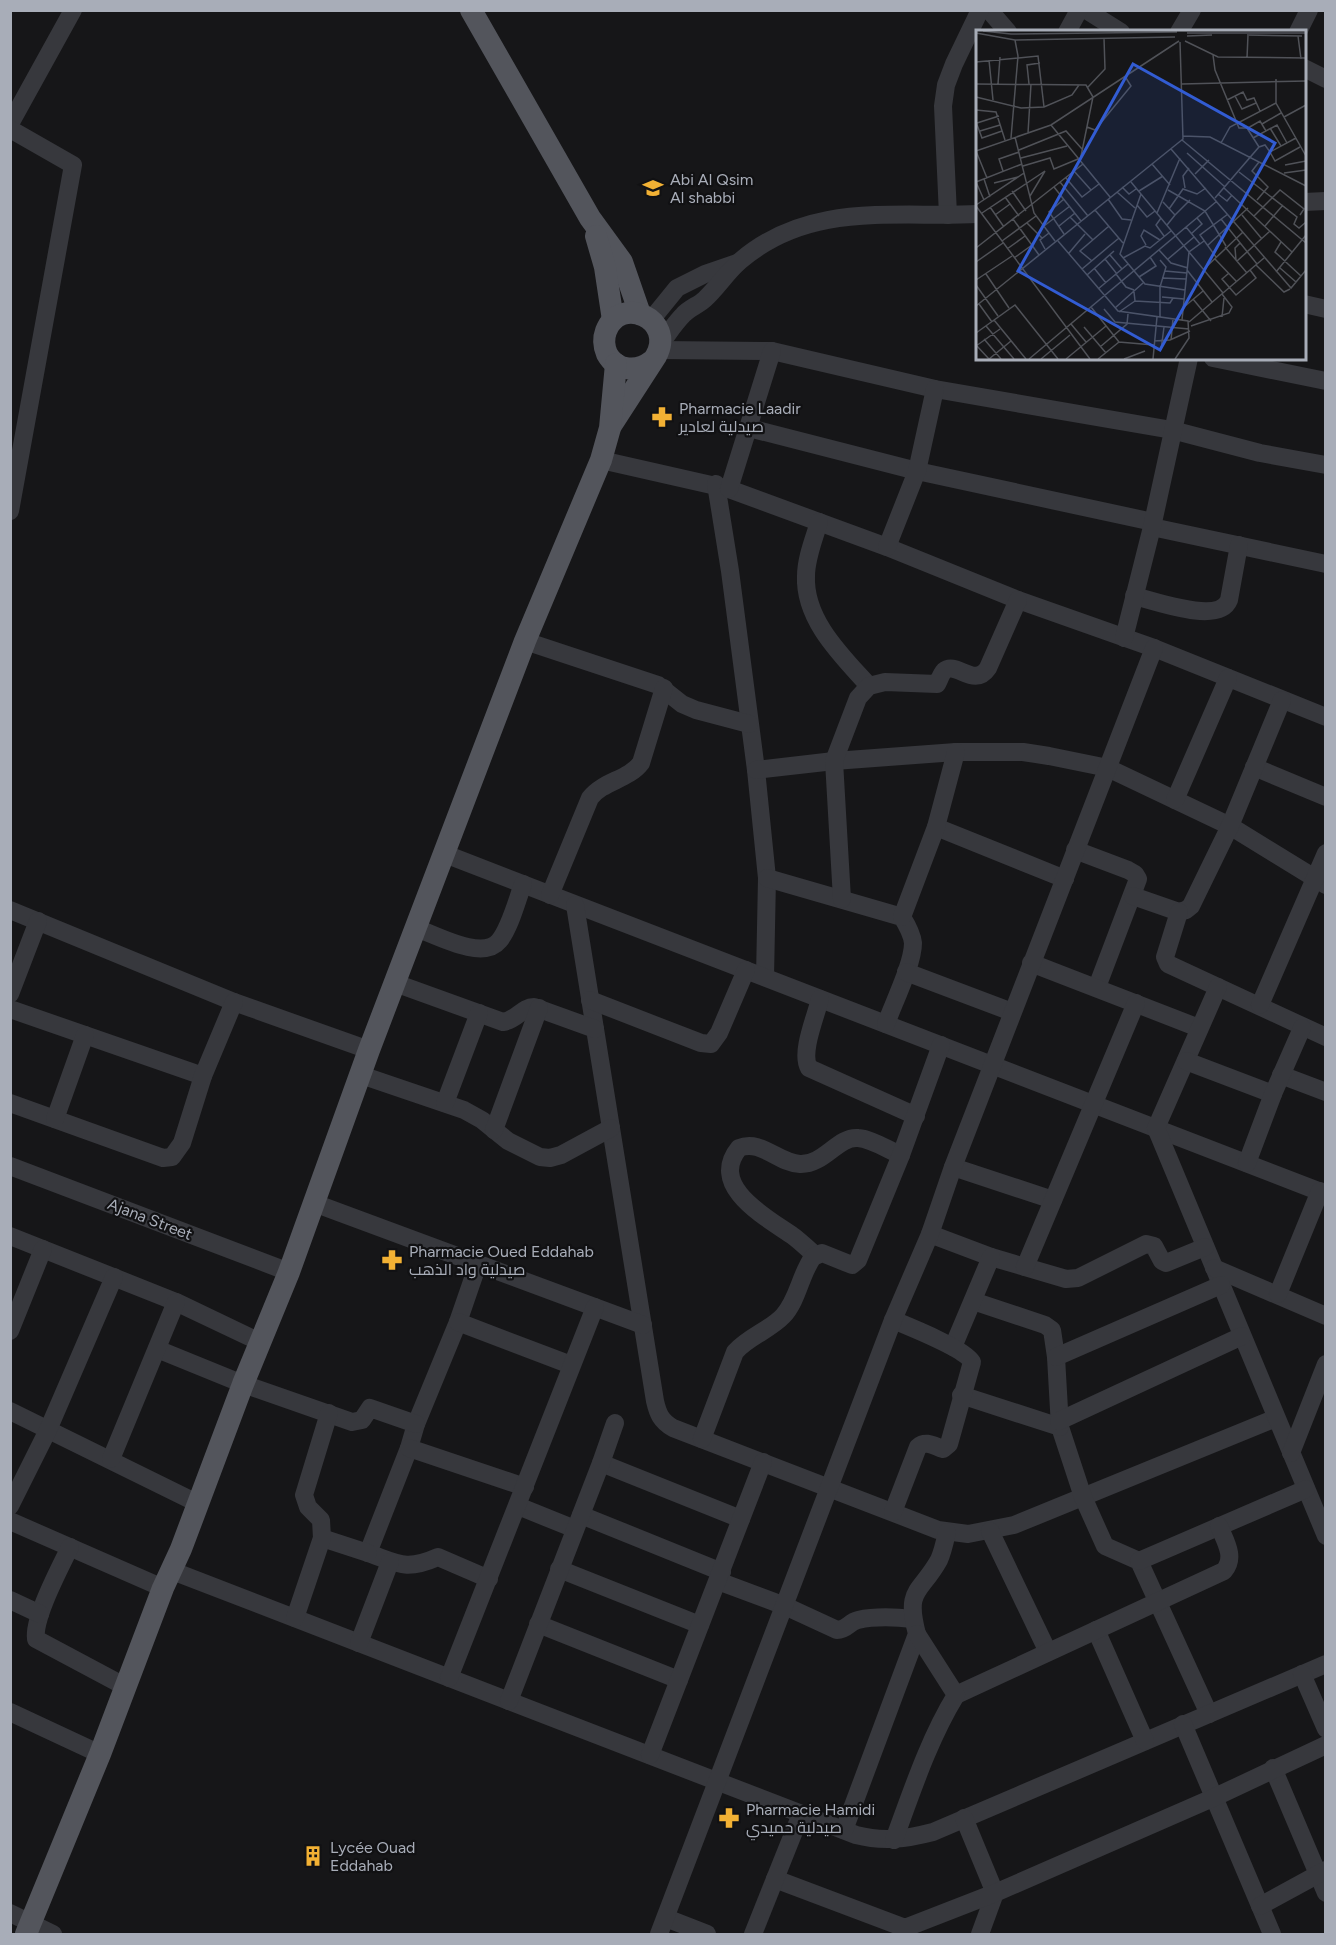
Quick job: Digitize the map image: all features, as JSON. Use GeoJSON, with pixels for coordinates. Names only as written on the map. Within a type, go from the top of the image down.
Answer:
{"type":"FeatureCollection","features":[{"type":"Feature","properties":{"kind":"main road"},"geometry":{"type":"LineString","coordinates":[[471,10],[590,218],[622,262],[646,317],[659,331],[657,352],[610,428]]}},
{"type":"Feature","properties":{"kind":"main road"},"geometry":{"type":"LineString","coordinates":[[590,218],[605,267],[613,320]]}},
{"type":"Feature","properties":{"kind":"main road"},"geometry":{"type":"LineString","coordinates":[[646,317],[627,313],[613,320],[607,329],[604,341],[607,354],[616,364],[634,369],[641,368],[657,352]]}},
{"type":"Feature","properties":{"kind":"main road"},"geometry":{"type":"LineString","coordinates":[[22,1923],[100,1754],[243,1384],[289,1272],[369,1050],[525,641],[601,460],[610,428],[616,364]]}},
{"type":"Feature","properties":{"kind":"street"},"geometry":{"type":"LineString","coordinates":[[10,124],[74,10]]}},
{"type":"Feature","properties":{"kind":"street"},"geometry":{"type":"LineString","coordinates":[[948,215],[943,106],[946,85],[980,10]]}},
{"type":"Feature","properties":{"kind":"street"},"geometry":{"type":"LineString","coordinates":[[989,10],[1006,30]]}},
{"type":"Feature","properties":{"kind":"street"},"geometry":{"type":"LineString","coordinates":[[1068,30],[1079,10]]}},
{"type":"Feature","properties":{"kind":"street"},"geometry":{"type":"LineString","coordinates":[[1086,10],[1118,30]]}},
{"type":"Feature","properties":{"kind":"street"},"geometry":{"type":"LineString","coordinates":[[1180,30],[1191,10]]}},
{"type":"Feature","properties":{"kind":"street"},"geometry":{"type":"LineString","coordinates":[[1306,69],[1326,79]]}},
{"type":"Feature","properties":{"kind":"street"},"geometry":{"type":"LineString","coordinates":[[10,129],[73,165],[10,511]]}},
{"type":"Feature","properties":{"kind":"street"},"geometry":{"type":"LineString","coordinates":[[1306,202],[1326,201]]}},
{"type":"Feature","properties":{"kind":"street"},"geometry":{"type":"LineString","coordinates":[[657,352],[684,314],[705,299],[739,262],[765,243],[788,231],[813,222],[848,216],[976,214]]}},
{"type":"Feature","properties":{"kind":"street"},"geometry":{"type":"LineString","coordinates":[[646,317],[677,288],[705,274],[739,262]]}},
{"type":"Feature","properties":{"kind":"street"},"geometry":{"type":"LineString","coordinates":[[1306,304],[1326,309]]}},
{"type":"Feature","properties":{"kind":"street"},"geometry":{"type":"LineString","coordinates":[[657,352],[772,351],[935,389],[1172,430],[1260,453],[1326,465]]}},
{"type":"Feature","properties":{"kind":"street"},"geometry":{"type":"LineString","coordinates":[[765,977],[767,878],[756,770],[730,571],[723,486],[749,428],[772,351]]}},
{"type":"Feature","properties":{"kind":"street"},"geometry":{"type":"LineString","coordinates":[[1124,638],[1152,524],[1188,360]]}},
{"type":"Feature","properties":{"kind":"street"},"geometry":{"type":"LineString","coordinates":[[1222,360],[1326,381]]}},
{"type":"Feature","properties":{"kind":"street"},"geometry":{"type":"LineString","coordinates":[[887,547],[917,471],[935,389]]}},
{"type":"Feature","properties":{"kind":"street"},"geometry":{"type":"LineString","coordinates":[[749,428],[917,471],[1326,564]]}},
{"type":"Feature","properties":{"kind":"street"},"geometry":{"type":"LineString","coordinates":[[601,460],[723,486],[887,547],[1018,600],[1154,648],[1326,717]]}},
{"type":"Feature","properties":{"kind":"street"},"geometry":{"type":"LineString","coordinates":[[819,522],[806,576],[811,604],[830,641],[869,686]]}},
{"type":"Feature","properties":{"kind":"street"},"geometry":{"type":"LineString","coordinates":[[1134,596],[1203,612],[1220,610],[1228,604],[1239,545]]}},
{"type":"Feature","properties":{"kind":"street"},"geometry":{"type":"LineString","coordinates":[[842,899],[834,761],[858,698],[869,686],[885,682],[932,686],[938,683],[942,673],[947,669],[975,676],[982,675],[988,668],[1018,600]]}},
{"type":"Feature","properties":{"kind":"street"},"geometry":{"type":"LineString","coordinates":[[525,641],[664,688],[676,700],[689,707],[749,724]]}},
{"type":"Feature","properties":{"kind":"street"},"geometry":{"type":"LineString","coordinates":[[707,1935],[663,1926],[716,1781],[894,1320],[930,1234],[1012,1012],[1154,648]]}},
{"type":"Feature","properties":{"kind":"street"},"geometry":{"type":"LineString","coordinates":[[1175,800],[1228,678]]}},
{"type":"Feature","properties":{"kind":"street"},"geometry":{"type":"LineString","coordinates":[[550,895],[590,798],[598,790],[635,770],[641,764],[664,688]]}},
{"type":"Feature","properties":{"kind":"street"},"geometry":{"type":"LineString","coordinates":[[1133,896],[1179,912],[1186,910],[1193,902],[1230,826],[1282,700]]}},
{"type":"Feature","properties":{"kind":"street"},"geometry":{"type":"LineString","coordinates":[[756,770],[834,761],[956,752],[1023,752],[1108,768],[1230,826],[1321,881]]}},
{"type":"Feature","properties":{"kind":"street"},"geometry":{"type":"LineString","coordinates":[[886,1024],[906,972],[913,945],[903,917],[936,827],[956,752]]}},
{"type":"Feature","properties":{"kind":"street"},"geometry":{"type":"LineString","coordinates":[[1254,767],[1326,796]]}},
{"type":"Feature","properties":{"kind":"street"},"geometry":{"type":"LineString","coordinates":[[936,827],[1065,879]]}},
{"type":"Feature","properties":{"kind":"street"},"geometry":{"type":"LineString","coordinates":[[1075,850],[1136,874],[1138,879],[1097,987]]}},
{"type":"Feature","properties":{"kind":"street"},"geometry":{"type":"LineString","coordinates":[[445,854],[1323,1193],[1278,1294]]}},
{"type":"Feature","properties":{"kind":"street"},"geometry":{"type":"LineString","coordinates":[[1260,1005],[1321,881],[1326,854]]}},
{"type":"Feature","properties":{"kind":"street"},"geometry":{"type":"LineString","coordinates":[[767,878],[903,917]]}},
{"type":"Feature","properties":{"kind":"street"},"geometry":{"type":"LineString","coordinates":[[416,928],[477,950],[487,949],[501,940],[523,884]]}},
{"type":"Feature","properties":{"kind":"street"},"geometry":{"type":"LineString","coordinates":[[575,904],[658,1414],[663,1422],[702,1440],[947,1532],[968,1534],[1014,1526],[1276,1418]]}},
{"type":"Feature","properties":{"kind":"street"},"geometry":{"type":"LineString","coordinates":[[10,909],[234,1002],[369,1050]]}},
{"type":"Feature","properties":{"kind":"street"},"geometry":{"type":"LineString","coordinates":[[1179,912],[1165,961],[1168,964],[1260,1005],[1302,1028],[1326,1037]]}},
{"type":"Feature","properties":{"kind":"street"},"geometry":{"type":"LineString","coordinates":[[10,994],[38,921]]}},
{"type":"Feature","properties":{"kind":"street"},"geometry":{"type":"LineString","coordinates":[[1031,963],[1199,1028]]}},
{"type":"Feature","properties":{"kind":"street"},"geometry":{"type":"LineString","coordinates":[[590,1000],[701,1043],[711,1044],[726,1018],[746,970]]}},
{"type":"Feature","properties":{"kind":"street"},"geometry":{"type":"LineString","coordinates":[[906,972],[1012,1012]]}},
{"type":"Feature","properties":{"kind":"street"},"geometry":{"type":"LineString","coordinates":[[395,983],[507,1022],[527,1007],[538,1008],[595,1029]]}},
{"type":"Feature","properties":{"kind":"street"},"geometry":{"type":"LineString","coordinates":[[1218,987],[1156,1128],[1326,1536]]}},
{"type":"Feature","properties":{"kind":"street"},"geometry":{"type":"LineString","coordinates":[[820,999],[806,1049],[805,1059],[809,1068],[916,1116]]}},
{"type":"Feature","properties":{"kind":"street"},"geometry":{"type":"LineString","coordinates":[[10,1102],[168,1159],[175,1155],[183,1143],[203,1076],[234,1002]]}},
{"type":"Feature","properties":{"kind":"street"},"geometry":{"type":"LineString","coordinates":[[1025,1267],[1136,1003]]}},
{"type":"Feature","properties":{"kind":"street"},"geometry":{"type":"LineString","coordinates":[[494,1130],[538,1008]]}},
{"type":"Feature","properties":{"kind":"street"},"geometry":{"type":"LineString","coordinates":[[10,1009],[203,1076]]}},
{"type":"Feature","properties":{"kind":"street"},"geometry":{"type":"LineString","coordinates":[[445,1103],[479,1013]]}},
{"type":"Feature","properties":{"kind":"street"},"geometry":{"type":"LineString","coordinates":[[1247,1163],[1273,1094],[1302,1028]]}},
{"type":"Feature","properties":{"kind":"street"},"geometry":{"type":"LineString","coordinates":[[55,1119],[85,1035]]}},
{"type":"Feature","properties":{"kind":"street"},"geometry":{"type":"LineString","coordinates":[[702,1440],[735,1352],[744,1343],[782,1317],[791,1305],[809,1263],[815,1255],[822,1253],[848,1265],[856,1263],[901,1155],[941,1045]]}},
{"type":"Feature","properties":{"kind":"street"},"geometry":{"type":"LineString","coordinates":[[1186,1061],[1273,1094]]}},
{"type":"Feature","properties":{"kind":"street"},"geometry":{"type":"LineString","coordinates":[[361,1074],[474,1115],[508,1141],[535,1155],[550,1158],[561,1155],[611,1128]]}},
{"type":"Feature","properties":{"kind":"street"},"geometry":{"type":"LineString","coordinates":[[1281,1076],[1326,1092]]}},
{"type":"Feature","properties":{"kind":"street"},"geometry":{"type":"LineString","coordinates":[[815,1255],[745,1202],[735,1188],[731,1175],[732,1163],[739,1148],[753,1145],[793,1163],[801,1164],[819,1159],[849,1140],[858,1138],[901,1155]]}},
{"type":"Feature","properties":{"kind":"street","name":"Ajana Street"},"geometry":{"type":"LineString","coordinates":[[10,1166],[289,1272]]}},
{"type":"Feature","properties":{"kind":"street"},"geometry":{"type":"LineString","coordinates":[[953,1167],[1053,1200]]}},
{"type":"Feature","properties":{"kind":"street"},"geometry":{"type":"LineString","coordinates":[[314,1203],[643,1325]]}},
{"type":"Feature","properties":{"kind":"street"},"geometry":{"type":"LineString","coordinates":[[930,1234],[991,1257],[1071,1279],[1146,1245],[1154,1246],[1162,1261],[1166,1263],[1205,1247]]}},
{"type":"Feature","properties":{"kind":"street"},"geometry":{"type":"LineString","coordinates":[[10,1236],[176,1302],[260,1342]]}},
{"type":"Feature","properties":{"kind":"street"},"geometry":{"type":"LineString","coordinates":[[10,1331],[44,1249]]}},
{"type":"Feature","properties":{"kind":"street"},"geometry":{"type":"LineString","coordinates":[[953,1347],[991,1257]]}},
{"type":"Feature","properties":{"kind":"street"},"geometry":{"type":"LineString","coordinates":[[368,1553],[409,1448],[416,1424],[459,1322],[478,1264]]}},
{"type":"Feature","properties":{"kind":"street"},"geometry":{"type":"LineString","coordinates":[[1214,1268],[1326,1316]]}},
{"type":"Feature","properties":{"kind":"street"},"geometry":{"type":"LineString","coordinates":[[10,1506],[48,1430],[114,1277]]}},
{"type":"Feature","properties":{"kind":"street"},"geometry":{"type":"LineString","coordinates":[[1056,1357],[1221,1285]]}},
{"type":"Feature","properties":{"kind":"street"},"geometry":{"type":"LineString","coordinates":[[973,1301],[1050,1328],[1056,1357],[1060,1424],[1083,1497],[1105,1546],[1139,1561],[1209,1714]]}},
{"type":"Feature","properties":{"kind":"street"},"geometry":{"type":"LineString","coordinates":[[111,1459],[176,1302]]}},
{"type":"Feature","properties":{"kind":"street"},"geometry":{"type":"LineString","coordinates":[[449,1678],[595,1307]]}},
{"type":"Feature","properties":{"kind":"street"},"geometry":{"type":"LineString","coordinates":[[893,1512],[918,1447],[925,1443],[943,1449],[949,1444],[972,1362],[970,1358],[953,1347],[894,1320]]}},
{"type":"Feature","properties":{"kind":"street"},"geometry":{"type":"LineString","coordinates":[[459,1322],[571,1365]]}},
{"type":"Feature","properties":{"kind":"street"},"geometry":{"type":"LineString","coordinates":[[962,1395],[1060,1424],[1242,1336]]}},
{"type":"Feature","properties":{"kind":"street"},"geometry":{"type":"LineString","coordinates":[[157,1349],[243,1384],[356,1422],[362,1420],[370,1408],[416,1424]]}},
{"type":"Feature","properties":{"kind":"street"},"geometry":{"type":"LineString","coordinates":[[1291,1453],[1326,1364]]}},
{"type":"Feature","properties":{"kind":"street"},"geometry":{"type":"LineString","coordinates":[[10,1412],[111,1459],[197,1503]]}},
{"type":"Feature","properties":{"kind":"street"},"geometry":{"type":"LineString","coordinates":[[295,1618],[322,1538],[321,1520],[308,1507],[304,1495],[329,1413]]}},
{"type":"Feature","properties":{"kind":"street"},"geometry":{"type":"LineString","coordinates":[[509,1701],[615,1423]]}},
{"type":"Feature","properties":{"kind":"street"},"geometry":{"type":"LineString","coordinates":[[409,1448],[525,1487]]}},
{"type":"Feature","properties":{"kind":"street"},"geometry":{"type":"LineString","coordinates":[[650,1755],[763,1462]]}},
{"type":"Feature","properties":{"kind":"street"},"geometry":{"type":"LineString","coordinates":[[601,1463],[741,1519]]}},
{"type":"Feature","properties":{"kind":"street"},"geometry":{"type":"LineString","coordinates":[[1139,1561],[1306,1489]]}},
{"type":"Feature","properties":{"kind":"street"},"geometry":{"type":"LineString","coordinates":[[518,1506],[578,1522],[720,1576],[837,1630],[845,1629],[859,1620],[890,1617],[915,1626],[956,1695]]}},
{"type":"Feature","properties":{"kind":"street"},"geometry":{"type":"LineString","coordinates":[[10,1521],[70,1547],[295,1618],[867,1838],[894,1840],[933,1832],[1326,1664]]}},
{"type":"Feature","properties":{"kind":"street"},"geometry":{"type":"LineString","coordinates":[[894,1840],[912,1789],[956,1695],[1220,1573],[1228,1567],[1230,1554],[1219,1526]]}},
{"type":"Feature","properties":{"kind":"street"},"geometry":{"type":"LineString","coordinates":[[990,1531],[1048,1652]]}},
{"type":"Feature","properties":{"kind":"street"},"geometry":{"type":"LineString","coordinates":[[844,1830],[915,1626],[914,1596],[940,1557],[947,1532]]}},
{"type":"Feature","properties":{"kind":"street"},"geometry":{"type":"LineString","coordinates":[[322,1538],[390,1562],[411,1566],[424,1564],[438,1557],[489,1580]]}},
{"type":"Feature","properties":{"kind":"street"},"geometry":{"type":"LineString","coordinates":[[70,1547],[40,1614],[35,1634],[37,1641],[126,1687]]}},
{"type":"Feature","properties":{"kind":"street"},"geometry":{"type":"LineString","coordinates":[[359,1643],[390,1562]]}},
{"type":"Feature","properties":{"kind":"street"},"geometry":{"type":"LineString","coordinates":[[559,1569],[700,1624]]}},
{"type":"Feature","properties":{"kind":"street"},"geometry":{"type":"LineString","coordinates":[[10,1600],[40,1614]]}},
{"type":"Feature","properties":{"kind":"street"},"geometry":{"type":"LineString","coordinates":[[538,1624],[679,1680]]}},
{"type":"Feature","properties":{"kind":"street"},"geometry":{"type":"LineString","coordinates":[[1096,1630],[1145,1741]]}},
{"type":"Feature","properties":{"kind":"street"},"geometry":{"type":"LineString","coordinates":[[1302,1674],[1326,1729]]}},
{"type":"Feature","properties":{"kind":"street"},"geometry":{"type":"LineString","coordinates":[[10,1712],[100,1754]]}},
{"type":"Feature","properties":{"kind":"street"},"geometry":{"type":"LineString","coordinates":[[1184,1724],[1272,1935]]}},
{"type":"Feature","properties":{"kind":"street"},"geometry":{"type":"LineString","coordinates":[[775,1879],[904,1931],[1215,1797],[1326,1745]]}},
{"type":"Feature","properties":{"kind":"street"},"geometry":{"type":"LineString","coordinates":[[1273,1768],[1322,1872],[1326,1893]]}},
{"type":"Feature","properties":{"kind":"street"},"geometry":{"type":"LineString","coordinates":[[753,1935],[801,1814]]}},
{"type":"Feature","properties":{"kind":"street"},"geometry":{"type":"LineString","coordinates":[[964,1818],[995,1893],[980,1935]]}},
{"type":"Feature","properties":{"kind":"street"},"geometry":{"type":"LineString","coordinates":[[1260,1906],[1322,1872]]}},
{"type":"Feature","properties":{"kind":"street"},"geometry":{"type":"LineString","coordinates":[[22,1923],[53,1935]]}},
{"type":"Feature","properties":{"kind":"place","name":"Abi Al Qsim Al shabbi"},"geometry":{"type":"Point","coordinates":[653,188]}},
{"type":"Feature","properties":{"kind":"place","name":"Pharmacie Laadir صيدلية لعادير"},"geometry":{"type":"Point","coordinates":[662,417]}},
{"type":"Feature","properties":{"kind":"place","name":"Pharmacie Oued Eddahab صيدلية واد الذهب"},"geometry":{"type":"Point","coordinates":[392,1260]}},
{"type":"Feature","properties":{"kind":"place","name":"Pharmacie Hamidi صيدلية حميدي"},"geometry":{"type":"Point","coordinates":[729,1818]}},
{"type":"Feature","properties":{"kind":"place","name":"Lycée Ouad Eddahab"},"geometry":{"type":"Point","coordinates":[313,1856]}}]}
